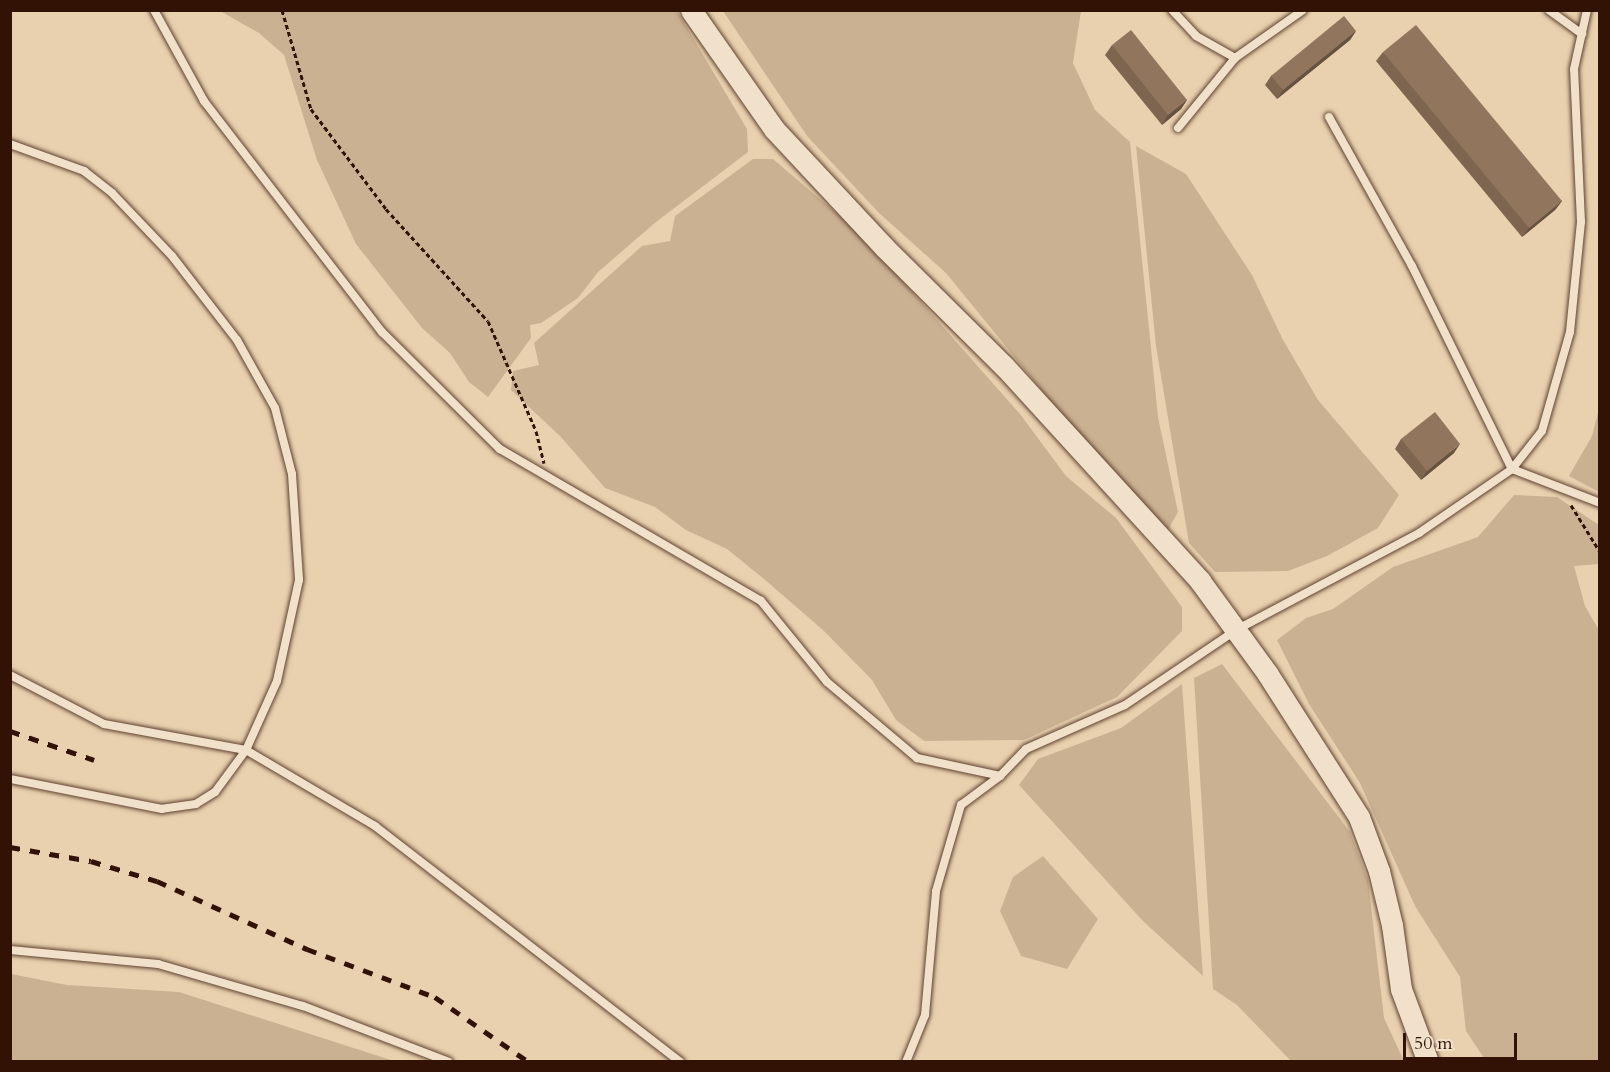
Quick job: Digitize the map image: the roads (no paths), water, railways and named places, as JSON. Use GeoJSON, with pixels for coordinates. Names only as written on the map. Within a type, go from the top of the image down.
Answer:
{"type":"FeatureCollection","features":[{"type":"Feature","properties":{"kind":"street"},"geometry":{"type":"LineString","coordinates":[[691,10],[774,129],[876,239],[1004,366],[1200,581],[1236,630],[1359,817],[1379,870],[1390,914],[1401,989],[1428,1062]]}},
{"type":"Feature","properties":{"kind":"lane"},"geometry":{"type":"LineString","coordinates":[[154,10],[204,101],[382,332],[500,449],[761,601],[827,682],[917,758],[1000,776]]}},
{"type":"Feature","properties":{"kind":"lane"},"geometry":{"type":"LineString","coordinates":[[1172,10],[1196,36],[1235,58]]}},
{"type":"Feature","properties":{"kind":"lane"},"geometry":{"type":"LineString","coordinates":[[1178,128],[1235,58],[1303,10]]}},
{"type":"Feature","properties":{"kind":"lane"},"geometry":{"type":"LineString","coordinates":[[1549,10],[1582,34]]}},
{"type":"Feature","properties":{"kind":"lane"},"geometry":{"type":"LineString","coordinates":[[906,1062],[925,1015],[936,891],[961,805],[1000,776],[1026,749],[1125,705],[1236,630],[1419,532],[1512,469],[1542,431],[1570,332],[1581,222],[1574,69],[1587,10]]}},
{"type":"Feature","properties":{"kind":"lane"},"geometry":{"type":"LineString","coordinates":[[1329,117],[1412,266],[1512,469],[1599,503]]}},
{"type":"Feature","properties":{"kind":"lane"},"geometry":{"type":"LineString","coordinates":[[10,144],[84,171],[112,193],[172,256],[237,340],[275,408],[292,474],[299,580],[277,681],[246,750],[215,792],[196,804],[162,809],[10,779]]}},
{"type":"Feature","properties":{"kind":"lane"},"geometry":{"type":"LineString","coordinates":[[10,675],[104,724],[246,750],[375,826],[680,1062]]}},
{"type":"Feature","properties":{"kind":"lane"},"geometry":{"type":"LineString","coordinates":[[10,950],[158,964],[303,1006],[449,1062]]}},
{"type":"Feature","properties":{"kind":"railway"},"geometry":{"type":"LineString","coordinates":[[10,731],[94,760]]}},
{"type":"Feature","properties":{"kind":"railway"},"geometry":{"type":"LineString","coordinates":[[10,847],[91,861],[157,881],[307,949],[435,997],[529,1062]]}}]}
